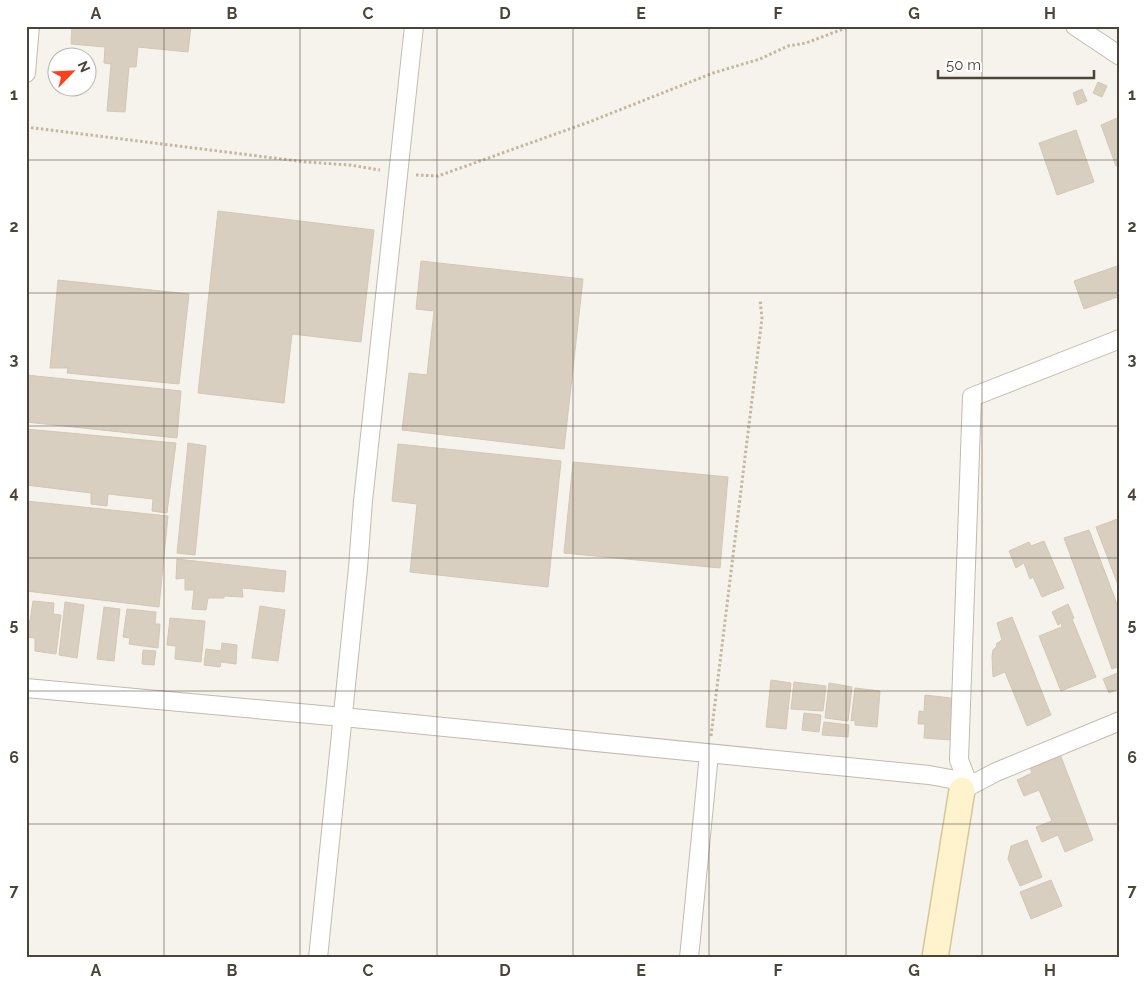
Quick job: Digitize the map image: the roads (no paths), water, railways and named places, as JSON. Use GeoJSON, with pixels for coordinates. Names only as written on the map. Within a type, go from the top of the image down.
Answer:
{"type":"FeatureCollection","features":[{"type":"Feature","properties":{"kind":"street"},"geometry":{"type":"LineString","coordinates":[[26,73],[30,26]]}},
{"type":"Feature","properties":{"kind":"street"},"geometry":{"type":"LineString","coordinates":[[318,958],[358,568],[364,491],[414,26]]}},
{"type":"Feature","properties":{"kind":"street"},"geometry":{"type":"LineString","coordinates":[[1075,26],[1120,56]]}},
{"type":"Feature","properties":{"kind":"street"},"geometry":{"type":"LineString","coordinates":[[962,790],[966,778],[959,760],[972,397],[1120,339]]}},
{"type":"Feature","properties":{"kind":"street"},"geometry":{"type":"LineString","coordinates":[[26,688],[343,716],[929,775],[962,781],[935,958]]}},
{"type":"Feature","properties":{"kind":"street"},"geometry":{"type":"LineString","coordinates":[[962,790],[996,772],[1120,721]]}},
{"type":"Feature","properties":{"kind":"street"},"geometry":{"type":"LineString","coordinates":[[689,958],[709,754]]}}]}
